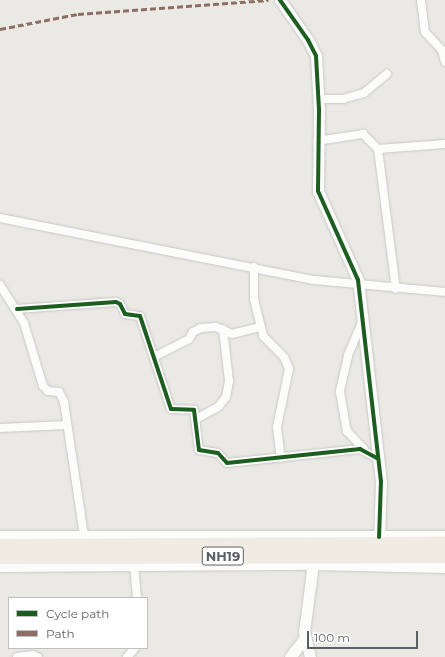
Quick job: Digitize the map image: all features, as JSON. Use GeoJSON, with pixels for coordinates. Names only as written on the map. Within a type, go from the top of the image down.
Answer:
{"type":"FeatureCollection","features":[{"type":"Feature","properties":{"kind":"highway","name":"NH19"},"geometry":{"type":"LineString","coordinates":[[0,546],[445,544]]}},
{"type":"Feature","properties":{"kind":"highway","name":"NH19"},"geometry":{"type":"LineString","coordinates":[[0,557],[445,556]]}},
{"type":"Feature","properties":{"kind":"street"},"geometry":{"type":"LineString","coordinates":[[280,0],[314,52],[317,62],[319,99],[317,141],[319,196],[356,275],[359,291],[381,490],[378,536]]}},
{"type":"Feature","properties":{"kind":"street"},"geometry":{"type":"LineString","coordinates":[[422,0],[425,32],[442,50],[445,62]]}},
{"type":"Feature","properties":{"kind":"street"},"geometry":{"type":"LineString","coordinates":[[319,99],[343,99],[364,93],[387,74]]}},
{"type":"Feature","properties":{"kind":"street"},"geometry":{"type":"LineString","coordinates":[[317,141],[363,134],[378,149],[395,268],[396,289]]}},
{"type":"Feature","properties":{"kind":"street"},"geometry":{"type":"LineString","coordinates":[[378,149],[445,144]]}},
{"type":"Feature","properties":{"kind":"street"},"geometry":{"type":"LineString","coordinates":[[0,218],[359,291],[396,289],[445,292]]}},
{"type":"Feature","properties":{"kind":"street"},"geometry":{"type":"LineString","coordinates":[[254,269],[254,299],[260,327],[266,340],[284,357],[289,368],[277,427],[281,458]]}},
{"type":"Feature","properties":{"kind":"street"},"geometry":{"type":"LineString","coordinates":[[0,285],[17,309],[26,327],[43,386],[48,391],[61,394],[68,425],[84,536]]}},
{"type":"Feature","properties":{"kind":"street"},"geometry":{"type":"LineString","coordinates":[[17,309],[116,302],[120,304],[125,314],[140,316],[171,409],[192,409],[196,412],[199,450],[218,453],[227,463],[364,449]]}},
{"type":"Feature","properties":{"kind":"street"},"geometry":{"type":"LineString","coordinates":[[363,319],[348,356],[340,392],[345,424],[352,437],[364,449],[377,458]]}},
{"type":"Feature","properties":{"kind":"street"},"geometry":{"type":"LineString","coordinates":[[154,357],[189,339],[196,330],[213,326],[232,334],[260,327]]}},
{"type":"Feature","properties":{"kind":"street"},"geometry":{"type":"LineString","coordinates":[[196,419],[219,406],[226,398],[229,380],[223,329]]}},
{"type":"Feature","properties":{"kind":"street"},"geometry":{"type":"LineString","coordinates":[[0,428],[68,425]]}},
{"type":"Feature","properties":{"kind":"street"},"geometry":{"type":"LineString","coordinates":[[0,536],[445,536]]}},
{"type":"Feature","properties":{"kind":"street"},"geometry":{"type":"LineString","coordinates":[[134,564],[137,597]]}},
{"type":"Feature","properties":{"kind":"street"},"geometry":{"type":"LineString","coordinates":[[310,657],[304,639],[313,564]]}},
{"type":"Feature","properties":{"kind":"street"},"geometry":{"type":"LineString","coordinates":[[0,566],[313,564],[445,567]]}},
{"type":"Feature","properties":{"kind":"street"},"geometry":{"type":"LineString","coordinates":[[290,657],[304,639]]}},
{"type":"Feature","properties":{"kind":"street"},"geometry":{"type":"LineString","coordinates":[[127,657],[135,649]]}},
{"type":"Feature","properties":{"kind":"street"},"geometry":{"type":"LineString","coordinates":[[17,657],[32,655],[38,657]]}},
{"type":"Feature","properties":{"kind":"marked path"},"geometry":{"type":"LineString","coordinates":[[0,29],[78,14],[268,0]]}},
{"type":"Feature","properties":{"kind":"cycle path"},"geometry":{"type":"LineString","coordinates":[[280,0],[308,40],[316,56],[319,110],[318,191],[358,280],[381,481],[379,537]]}},
{"type":"Feature","properties":{"kind":"cycle path"},"geometry":{"type":"LineString","coordinates":[[17,309],[116,302],[120,304],[125,314],[140,316],[171,409],[194,410],[199,450],[218,453],[227,463],[360,449],[377,458]]}}]}
